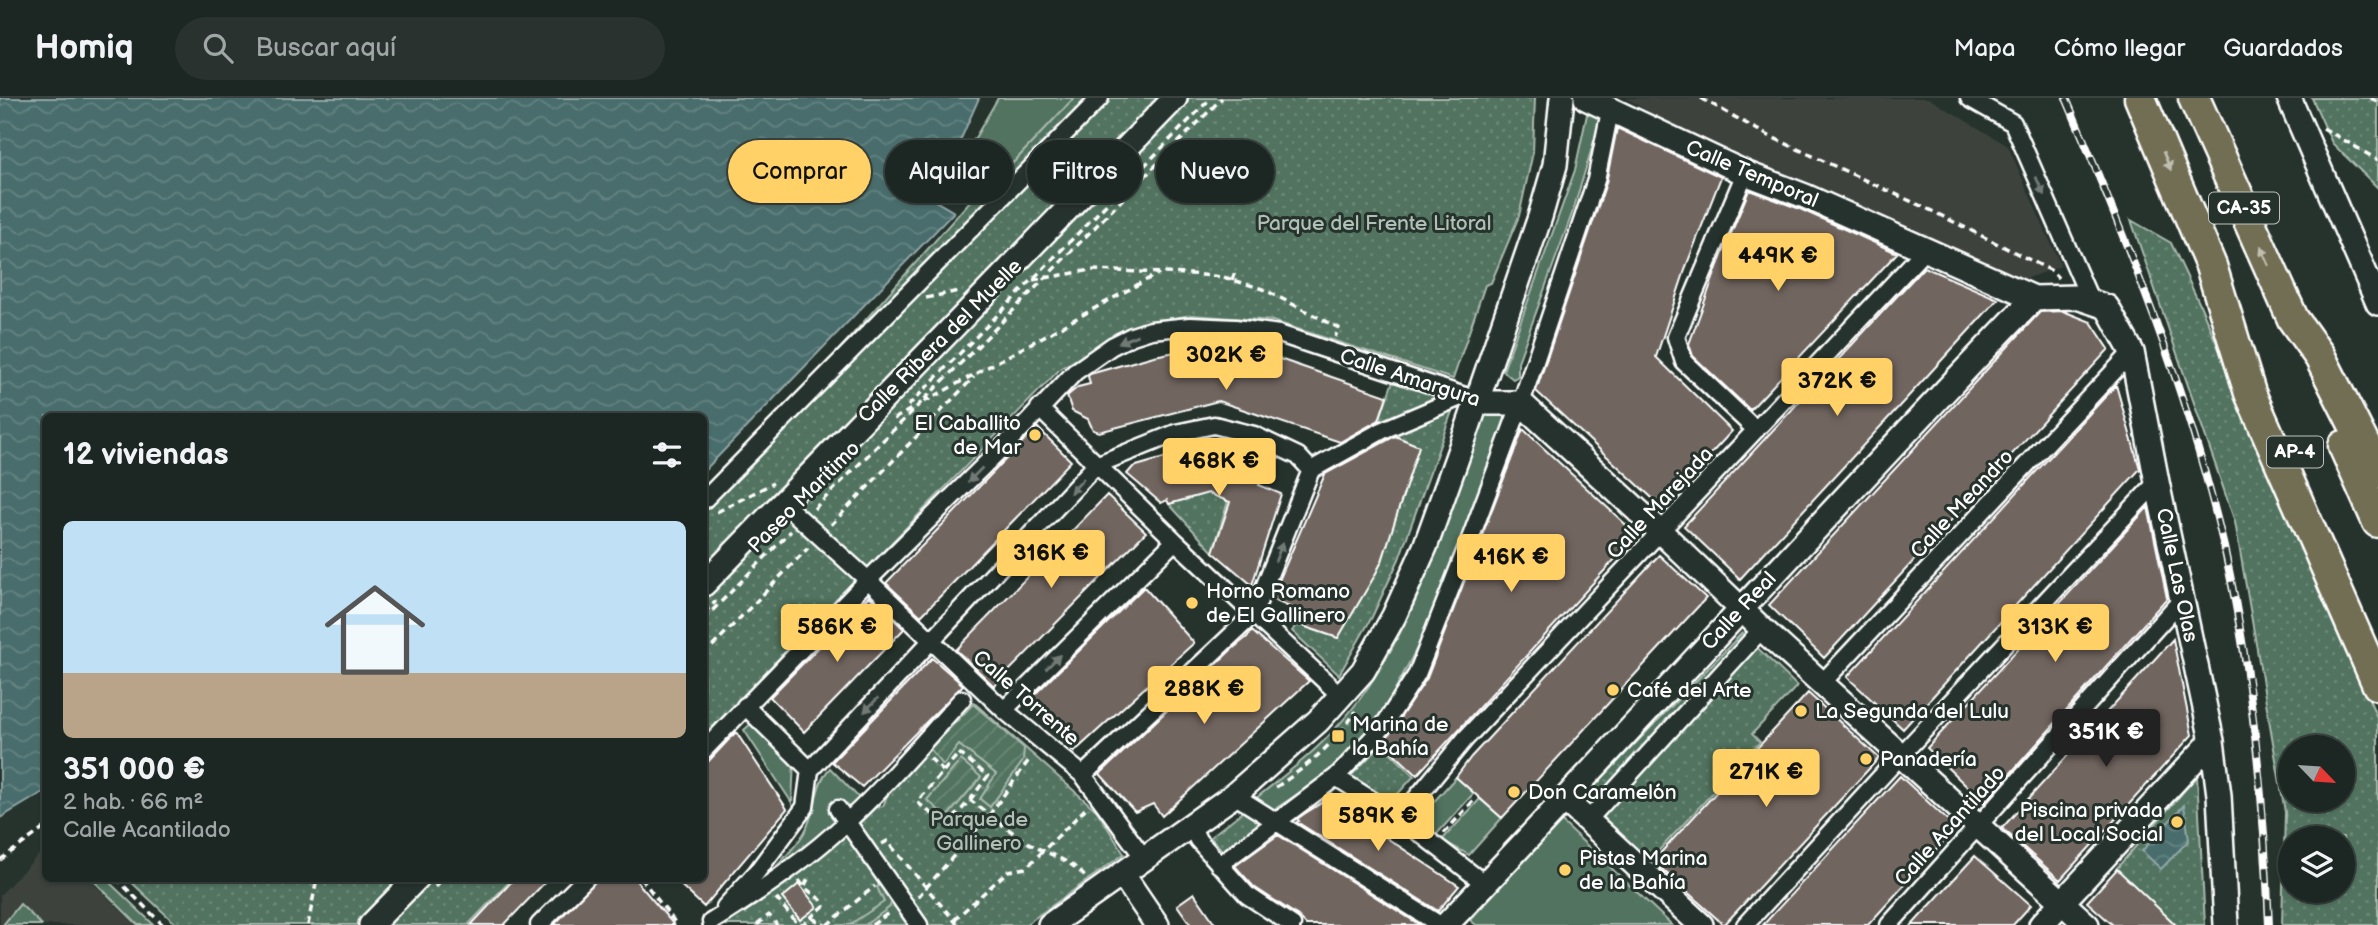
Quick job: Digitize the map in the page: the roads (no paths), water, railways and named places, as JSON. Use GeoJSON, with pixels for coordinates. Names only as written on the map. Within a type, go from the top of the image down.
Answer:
{"type":"FeatureCollection","features":[{"type":"Feature","properties":{"kind":"highway","name":"CA-35"},"geometry":{"type":"LineString","coordinates":[[2140,98],[2211,266]]}},
{"type":"Feature","properties":{"kind":"highway","name":"CA-35"},"geometry":{"type":"LineString","coordinates":[[2194,98],[2293,319]]}},
{"type":"Feature","properties":{"kind":"highway","name":"AP-4"},"geometry":{"type":"LineString","coordinates":[[2211,266],[2378,639]]}},
{"type":"Feature","properties":{"kind":"highway"},"geometry":{"type":"LineString","coordinates":[[2211,266],[2250,393],[2378,685]]}},
{"type":"Feature","properties":{"kind":"highway","name":"AP-4"},"geometry":{"type":"LineString","coordinates":[[2293,319],[2306,362],[2378,522]]}},
{"type":"Feature","properties":{"kind":"highway"},"geometry":{"type":"LineString","coordinates":[[2293,319],[2319,356],[2378,472]]}},
{"type":"Feature","properties":{"kind":"street"},"geometry":{"type":"LineString","coordinates":[[707,497],[1100,98]]}},
{"type":"Feature","properties":{"kind":"street","name":"Calle Ribera del Muelle"},"geometry":{"type":"LineString","coordinates":[[707,581],[794,513],[996,284],[1175,98]]}},
{"type":"Feature","properties":{"kind":"street"},"geometry":{"type":"LineString","coordinates":[[1050,925],[1234,795],[1342,697],[1363,671],[1394,616],[1425,547],[1470,398],[1540,217],[1555,165],[1562,98]]}},
{"type":"Feature","properties":{"kind":"street","name":"Calle Temporal"},"geometry":{"type":"LineString","coordinates":[[1586,98],[1745,173],[1805,196],[2034,298]]}},
{"type":"Feature","properties":{"kind":"street"},"geometry":{"type":"LineString","coordinates":[[1969,98],[2013,124],[2084,299],[2034,298]]}},
{"type":"Feature","properties":{"kind":"street"},"geometry":{"type":"LineString","coordinates":[[2289,98],[2378,303]]}},
{"type":"Feature","properties":{"kind":"street"},"geometry":{"type":"LineString","coordinates":[[1219,865],[1336,777],[1382,728],[1416,674],[1521,403],[1596,180],[1610,111]]}},
{"type":"Feature","properties":{"kind":"street"},"geometry":{"type":"LineString","coordinates":[[1745,173],[1676,337],[1684,362],[1756,430]]}},
{"type":"Feature","properties":{"kind":"street","name":"Calle Marejada"},"geometry":{"type":"LineString","coordinates":[[1400,818],[1465,739],[1662,533],[1925,250]]}},
{"type":"Feature","properties":{"kind":"street","name":"Calle Real"},"geometry":{"type":"LineString","coordinates":[[1446,925],[1909,428],[2034,298]]}},
{"type":"Feature","properties":{"kind":"street","name":"Calle Las Olas"},"geometry":{"type":"LineString","coordinates":[[2084,299],[2107,307],[2132,352],[2212,741],[2219,795],[2226,925]]}},
{"type":"Feature","properties":{"kind":"street","name":"Calle Amargura"},"geometry":{"type":"LineString","coordinates":[[707,747],[1075,372],[1112,346],[1151,330],[1190,326],[1279,334],[1470,398],[1489,403],[1521,403]]}},
{"type":"Feature","properties":{"kind":"street","name":"Calle Meandro"},"geometry":{"type":"LineString","coordinates":[[1821,684],[2132,352]]}},
{"type":"Feature","properties":{"kind":"street"},"geometry":{"type":"LineString","coordinates":[[1083,775],[1254,615],[1311,470],[1383,430],[1470,398]]}},
{"type":"Feature","properties":{"kind":"street"},"geometry":{"type":"LineString","coordinates":[[1521,403],[1821,684],[2087,925]]}},
{"type":"Feature","properties":{"kind":"street"},"geometry":{"type":"LineString","coordinates":[[1039,408],[1175,541],[1342,697]]}},
{"type":"Feature","properties":{"kind":"street"},"geometry":{"type":"LineString","coordinates":[[709,924],[756,873],[805,807],[810,770],[1096,465],[1176,433],[1214,425],[1254,435],[1298,456],[1311,470]]}},
{"type":"Feature","properties":{"kind":"street"},"geometry":{"type":"LineString","coordinates":[[1745,925],[1900,755],[2157,482]]}},
{"type":"Feature","properties":{"kind":"street","name":"Calle Torrente"},"geometry":{"type":"LineString","coordinates":[[794,513],[1004,710],[1083,775],[1144,858]]}},
{"type":"Feature","properties":{"kind":"street"},"geometry":{"type":"LineString","coordinates":[[1004,710],[1175,541]]}},
{"type":"Feature","properties":{"kind":"street","name":"Calle Acantilado"},"geometry":{"type":"LineString","coordinates":[[1889,925],[2183,598]]}},
{"type":"Feature","properties":{"kind":"street"},"geometry":{"type":"LineString","coordinates":[[1588,820],[1762,629]]}},
{"type":"Feature","properties":{"kind":"street"},"geometry":{"type":"LineString","coordinates":[[709,924],[770,885],[836,813],[869,800],[962,699]]}},
{"type":"Feature","properties":{"kind":"street"},"geometry":{"type":"LineString","coordinates":[[745,706],[810,770]]}},
{"type":"Feature","properties":{"kind":"street"},"geometry":{"type":"LineString","coordinates":[[2040,925],[2212,741]]}},
{"type":"Feature","properties":{"kind":"street"},"geometry":{"type":"LineString","coordinates":[[1336,777],[1400,818],[1485,884]]}},
{"type":"Feature","properties":{"kind":"street"},"geometry":{"type":"LineString","coordinates":[[1234,795],[1440,925]]}},
{"type":"Feature","properties":{"kind":"street"},"geometry":{"type":"LineString","coordinates":[[1564,800],[1701,925]]}},
{"type":"Feature","properties":{"kind":"street"},"geometry":{"type":"LineString","coordinates":[[805,807],[836,813],[870,854],[919,925]]}},
{"type":"Feature","properties":{"kind":"street"},"geometry":{"type":"LineString","coordinates":[[1191,825],[1198,841],[1247,895],[1293,925]]}},
{"type":"Feature","properties":{"kind":"street"},"geometry":{"type":"LineString","coordinates":[[1123,875],[1157,925]]}},
{"type":"Feature","properties":{"kind":"street"},"geometry":{"type":"LineString","coordinates":[[371,925],[413,882]]}},
{"type":"Feature","properties":{"kind":"street"},"geometry":{"type":"LineString","coordinates":[[539,925],[582,882]]}},
{"type":"Feature","properties":{"kind":"water"},"geometry":{"type":"Polygon","coordinates":[[[0,98],[979,98],[960,140],[885,140],[885,203],[939,203],[954,212],[707,468],[707,413],[42,413],[42,793],[0,818],[0,98]]]}},
{"type":"Feature","properties":{"kind":"water","name":"Piscina privada del Local Social"},"geometry":{"type":"Polygon","coordinates":[[[2184,805],[2189,840],[2161,869],[2142,851],[2184,805]]]}},
{"type":"Feature","properties":{"kind":"railway"},"geometry":{"type":"LineString","coordinates":[[2066,98],[2134,263],[2175,375],[2224,547],[2242,641],[2255,735],[2269,925]]}},
{"type":"Feature","properties":{"kind":"place","name":"El Caballito de Mar"},"geometry":{"type":"Point","coordinates":[1035,435]}},
{"type":"Feature","properties":{"kind":"place","name":"Horno Romano de El Gallinero"},"geometry":{"type":"Point","coordinates":[1192,603]}},
{"type":"Feature","properties":{"kind":"place","name":"Café del Arte"},"geometry":{"type":"Point","coordinates":[1613,690]}},
{"type":"Feature","properties":{"kind":"place","name":"La Segunda del Lulu"},"geometry":{"type":"Point","coordinates":[1801,711]}},
{"type":"Feature","properties":{"kind":"place","name":"Marina de la Bahía"},"geometry":{"type":"Point","coordinates":[1338,736]}},
{"type":"Feature","properties":{"kind":"place","name":"Panadería"},"geometry":{"type":"Point","coordinates":[1866,759]}},
{"type":"Feature","properties":{"kind":"place","name":"Don Caramelón"},"geometry":{"type":"Point","coordinates":[1514,792]}},
{"type":"Feature","properties":{"kind":"place","name":"Piscina privada del Local Social"},"geometry":{"type":"Point","coordinates":[2177,822]}},
{"type":"Feature","properties":{"kind":"place","name":"Pistas Marina de la Bahía"},"geometry":{"type":"Point","coordinates":[1565,870]}},
{"type":"Feature","properties":{"kind":"park label","name":"Parque del Frente Litoral"},"geometry":{"type":"Point","coordinates":[1374,223]}},
{"type":"Feature","properties":{"kind":"park label","name":"Parque de Gallinero"},"geometry":{"type":"Point","coordinates":[979,831]}}]}
